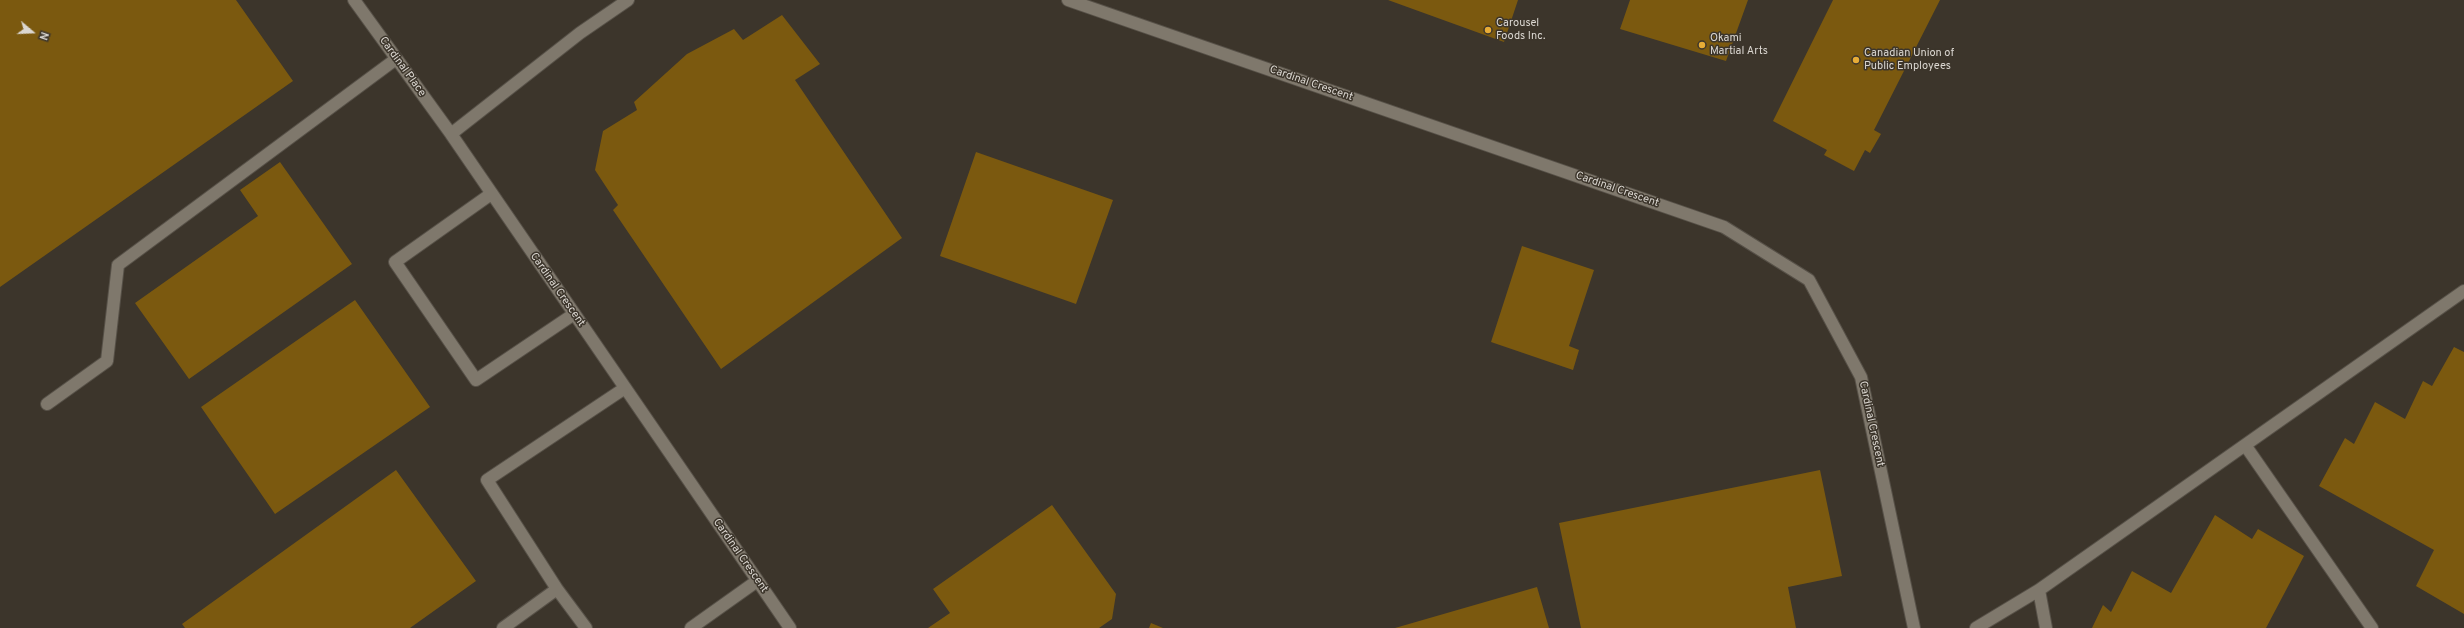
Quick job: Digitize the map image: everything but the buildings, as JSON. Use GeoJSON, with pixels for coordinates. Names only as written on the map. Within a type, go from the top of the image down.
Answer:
{"type":"FeatureCollection","features":[{"type":"Feature","properties":{"kind":"street","name":"Cardinal Place"},"geometry":{"type":"LineString","coordinates":[[354,0],[451,134]]}},
{"type":"Feature","properties":{"kind":"street"},"geometry":{"type":"LineString","coordinates":[[451,134],[580,33],[628,0]]}},
{"type":"Feature","properties":{"kind":"street","name":"Cardinal Crescent"},"geometry":{"type":"LineString","coordinates":[[1068,0],[1724,227],[1809,280],[1861,377],[1914,628]]}},
{"type":"Feature","properties":{"kind":"street"},"geometry":{"type":"LineString","coordinates":[[47,404],[107,361],[118,265],[396,59]]}},
{"type":"Feature","properties":{"kind":"street","name":"Cardinal Crescent"},"geometry":{"type":"LineString","coordinates":[[451,134],[790,628]]}},
{"type":"Feature","properties":{"kind":"street"},"geometry":{"type":"LineString","coordinates":[[491,194],[395,262],[471,373],[476,380],[574,314]]}},
{"type":"Feature","properties":{"kind":"street"},"geometry":{"type":"LineString","coordinates":[[1976,628],[2039,590],[2464,291]]}},
{"type":"Feature","properties":{"kind":"street"},"geometry":{"type":"LineString","coordinates":[[586,628],[557,589],[487,480],[625,388]]}},
{"type":"Feature","properties":{"kind":"street"},"geometry":{"type":"LineString","coordinates":[[2245,445],[2372,628]]}},
{"type":"Feature","properties":{"kind":"street"},"geometry":{"type":"LineString","coordinates":[[691,628],[757,581]]}},
{"type":"Feature","properties":{"kind":"street"},"geometry":{"type":"LineString","coordinates":[[503,628],[557,589]]}},
{"type":"Feature","properties":{"kind":"street"},"geometry":{"type":"LineString","coordinates":[[2039,590],[2046,628]]}},
{"type":"Feature","properties":{"kind":"place","name":"Carousel Foods Inc."},"geometry":{"type":"Point","coordinates":[1488,30]}},
{"type":"Feature","properties":{"kind":"place","name":"Okami Martial Arts"},"geometry":{"type":"Point","coordinates":[1702,45]}},
{"type":"Feature","properties":{"kind":"place","name":"Canadian Union of Public Employees"},"geometry":{"type":"Point","coordinates":[1856,60]}}]}
